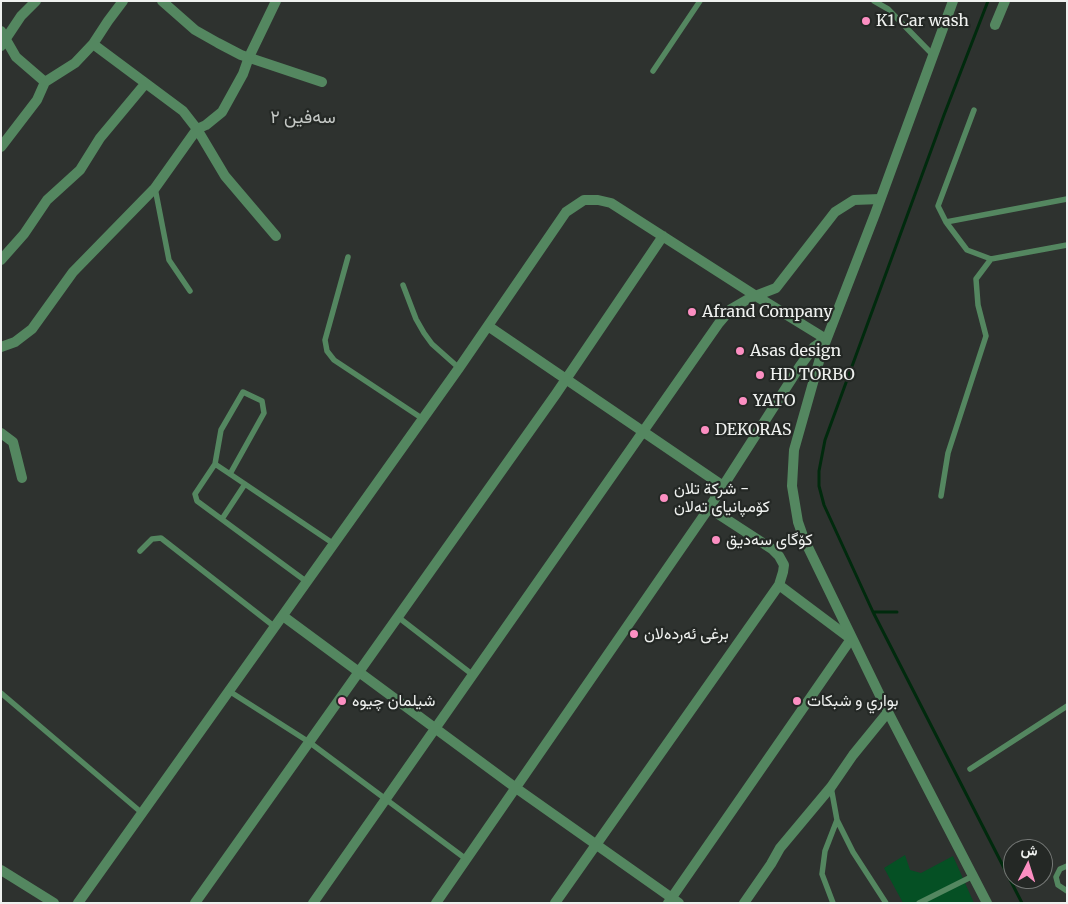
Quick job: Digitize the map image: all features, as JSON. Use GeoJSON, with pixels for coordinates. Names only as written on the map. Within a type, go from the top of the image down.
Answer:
{"type":"FeatureCollection","features":[{"type":"Feature","properties":{"kind":"street"},"geometry":{"type":"LineString","coordinates":[[36,1],[3,39],[16,57],[45,82]]}},
{"type":"Feature","properties":{"kind":"street"},"geometry":{"type":"LineString","coordinates":[[1,147],[37,100],[45,82],[75,64],[93,44],[123,1]]}},
{"type":"Feature","properties":{"kind":"street"},"geometry":{"type":"LineString","coordinates":[[162,1],[195,30],[218,43],[249,57],[322,82]]}},
{"type":"Feature","properties":{"kind":"street"},"geometry":{"type":"LineString","coordinates":[[1,347],[15,342],[32,329],[73,272],[155,188],[197,129],[206,125],[222,112],[243,74],[249,57],[276,1]]}},
{"type":"Feature","properties":{"kind":"street"},"geometry":{"type":"LineString","coordinates":[[995,25],[1004,1]]}},
{"type":"Feature","properties":{"kind":"street"},"geometry":{"type":"LineString","coordinates":[[951,2],[880,199],[826,339],[794,450],[792,486],[798,522],[804,539],[851,639],[987,903]]}},
{"type":"Feature","properties":{"kind":"street"},"geometry":{"type":"LineString","coordinates":[[93,44],[183,111],[197,129],[225,176],[276,236]]}},
{"type":"Feature","properties":{"kind":"street"},"geometry":{"type":"LineString","coordinates":[[1,260],[24,234],[47,200],[80,170],[100,138],[145,84]]}},
{"type":"Feature","properties":{"kind":"street"},"geometry":{"type":"LineString","coordinates":[[313,903],[719,323],[731,309],[776,288],[835,212],[854,200],[880,199]]}},
{"type":"Feature","properties":{"kind":"street"},"geometry":{"type":"LineString","coordinates":[[78,903],[423,419],[566,212],[584,200],[612,203],[826,339]]}},
{"type":"Feature","properties":{"kind":"street"},"geometry":{"type":"LineString","coordinates":[[195,903],[567,379],[663,236]]}},
{"type":"Feature","properties":{"kind":"street"},"geometry":{"type":"LineString","coordinates":[[488,326],[723,486]]}},
{"type":"Feature","properties":{"kind":"street"},"geometry":{"type":"LineString","coordinates":[[436,903],[709,508],[800,366],[814,347],[826,339]]}},
{"type":"Feature","properties":{"kind":"street"},"geometry":{"type":"LineString","coordinates":[[1,433],[13,442],[22,478]]}},
{"type":"Feature","properties":{"kind":"street"},"geometry":{"type":"LineString","coordinates":[[555,903],[779,586],[784,565],[779,556],[772,549],[709,508]]}},
{"type":"Feature","properties":{"kind":"street"},"geometry":{"type":"LineString","coordinates":[[779,586],[851,639]]}},
{"type":"Feature","properties":{"kind":"street"},"geometry":{"type":"LineString","coordinates":[[283,616],[516,788],[598,844],[673,901],[851,639]]}},
{"type":"Feature","properties":{"kind":"street"},"geometry":{"type":"LineString","coordinates":[[744,903],[772,864],[780,848],[831,787],[853,755],[888,712]]}},
{"type":"Feature","properties":{"kind":"street"},"geometry":{"type":"LineString","coordinates":[[1,870],[54,903]]}},
{"type":"Feature","properties":{"kind":"lane"},"geometry":{"type":"LineString","coordinates":[[653,71],[700,1]]}},
{"type":"Feature","properties":{"kind":"lane"},"geometry":{"type":"LineString","coordinates":[[874,1],[888,9],[932,54]]}},
{"type":"Feature","properties":{"kind":"lane"},"geometry":{"type":"LineString","coordinates":[[888,9],[891,1]]}},
{"type":"Feature","properties":{"kind":"lane"},"geometry":{"type":"LineString","coordinates":[[974,110],[938,206],[946,222],[967,250],[991,259],[1067,245]]}},
{"type":"Feature","properties":{"kind":"lane"},"geometry":{"type":"LineString","coordinates":[[155,188],[169,260],[190,292]]}},
{"type":"Feature","properties":{"kind":"lane"},"geometry":{"type":"LineString","coordinates":[[946,222],[1067,199]]}},
{"type":"Feature","properties":{"kind":"lane"},"geometry":{"type":"LineString","coordinates":[[348,256],[325,340],[327,351],[334,360],[423,419]]}},
{"type":"Feature","properties":{"kind":"lane"},"geometry":{"type":"LineString","coordinates":[[941,496],[948,453],[986,336],[978,305],[976,279],[991,259]]}},
{"type":"Feature","properties":{"kind":"lane"},"geometry":{"type":"LineString","coordinates":[[403,285],[424,334],[432,344],[459,368]]}},
{"type":"Feature","properties":{"kind":"lane"},"geometry":{"type":"LineString","coordinates":[[230,474],[264,413],[262,401],[243,392],[221,430],[215,464],[195,494],[197,501],[307,582]]}},
{"type":"Feature","properties":{"kind":"lane"},"geometry":{"type":"LineString","coordinates":[[215,464],[334,544]]}},
{"type":"Feature","properties":{"kind":"lane"},"geometry":{"type":"LineString","coordinates":[[222,519],[246,484]]}},
{"type":"Feature","properties":{"kind":"lane"},"geometry":{"type":"LineString","coordinates":[[140,551],[152,539],[161,538],[274,627]]}},
{"type":"Feature","properties":{"kind":"lane"},"geometry":{"type":"LineString","coordinates":[[398,617],[473,675]]}},
{"type":"Feature","properties":{"kind":"lane"},"geometry":{"type":"LineString","coordinates":[[229,691],[309,742],[466,859]]}},
{"type":"Feature","properties":{"kind":"lane"},"geometry":{"type":"LineString","coordinates":[[1,693],[142,813]]}},
{"type":"Feature","properties":{"kind":"lane"},"geometry":{"type":"LineString","coordinates":[[970,768],[1067,706]]}},
{"type":"Feature","properties":{"kind":"lane"},"geometry":{"type":"LineString","coordinates":[[831,787],[837,820],[853,852],[886,903]]}},
{"type":"Feature","properties":{"kind":"lane"},"geometry":{"type":"LineString","coordinates":[[834,903],[822,874],[825,851],[837,820]]}},
{"type":"Feature","properties":{"kind":"lane"},"geometry":{"type":"LineString","coordinates":[[1067,866],[1060,869],[1056,877],[1058,885],[1067,890]]}},
{"type":"Feature","properties":{"kind":"lane"},"geometry":{"type":"LineString","coordinates":[[919,903],[951,889],[973,876]]}},
{"type":"Feature","properties":{"kind":"green space"},"geometry":{"type":"Polygon","coordinates":[[[905,855],[910,870],[921,873],[953,856],[974,903],[903,903],[884,868],[905,855]]]}},
{"type":"Feature","properties":{"kind":"waterway"},"geometry":{"type":"LineString","coordinates":[[988,1],[944,115],[825,440],[819,471],[819,486],[824,505],[873,612],[1022,903]]}},
{"type":"Feature","properties":{"kind":"waterway"},"geometry":{"type":"LineString","coordinates":[[873,612],[897,612]]}},
{"type":"Feature","properties":{"kind":"place","name":"K1 Car wash"},"geometry":{"type":"Point","coordinates":[866,21]}},
{"type":"Feature","properties":{"kind":"place","name":"Afrand Company"},"geometry":{"type":"Point","coordinates":[692,312]}},
{"type":"Feature","properties":{"kind":"place","name":"Asas design"},"geometry":{"type":"Point","coordinates":[740,351]}},
{"type":"Feature","properties":{"kind":"place","name":"HD TORBO"},"geometry":{"type":"Point","coordinates":[760,375]}},
{"type":"Feature","properties":{"kind":"place","name":"YATO"},"geometry":{"type":"Point","coordinates":[743,401]}},
{"type":"Feature","properties":{"kind":"place","name":"DEKORAS"},"geometry":{"type":"Point","coordinates":[705,430]}},
{"type":"Feature","properties":{"kind":"place","name":"شركة تلان - کۆمپانیای تەلان"},"geometry":{"type":"Point","coordinates":[664,498]}},
{"type":"Feature","properties":{"kind":"place","name":"کۆگای سەدیق"},"geometry":{"type":"Point","coordinates":[716,540]}},
{"type":"Feature","properties":{"kind":"place","name":"برغی ئەردەلان"},"geometry":{"type":"Point","coordinates":[634,634]}},
{"type":"Feature","properties":{"kind":"place","name":"شيلمان چیوه"},"geometry":{"type":"Point","coordinates":[342,701]}},
{"type":"Feature","properties":{"kind":"place","name":"بواري و شبكات"},"geometry":{"type":"Point","coordinates":[797,701]}},
{"type":"Feature","properties":{"kind":"district","name":"سەفین ٢"},"geometry":{"type":"Point","coordinates":[303,118]}}]}
